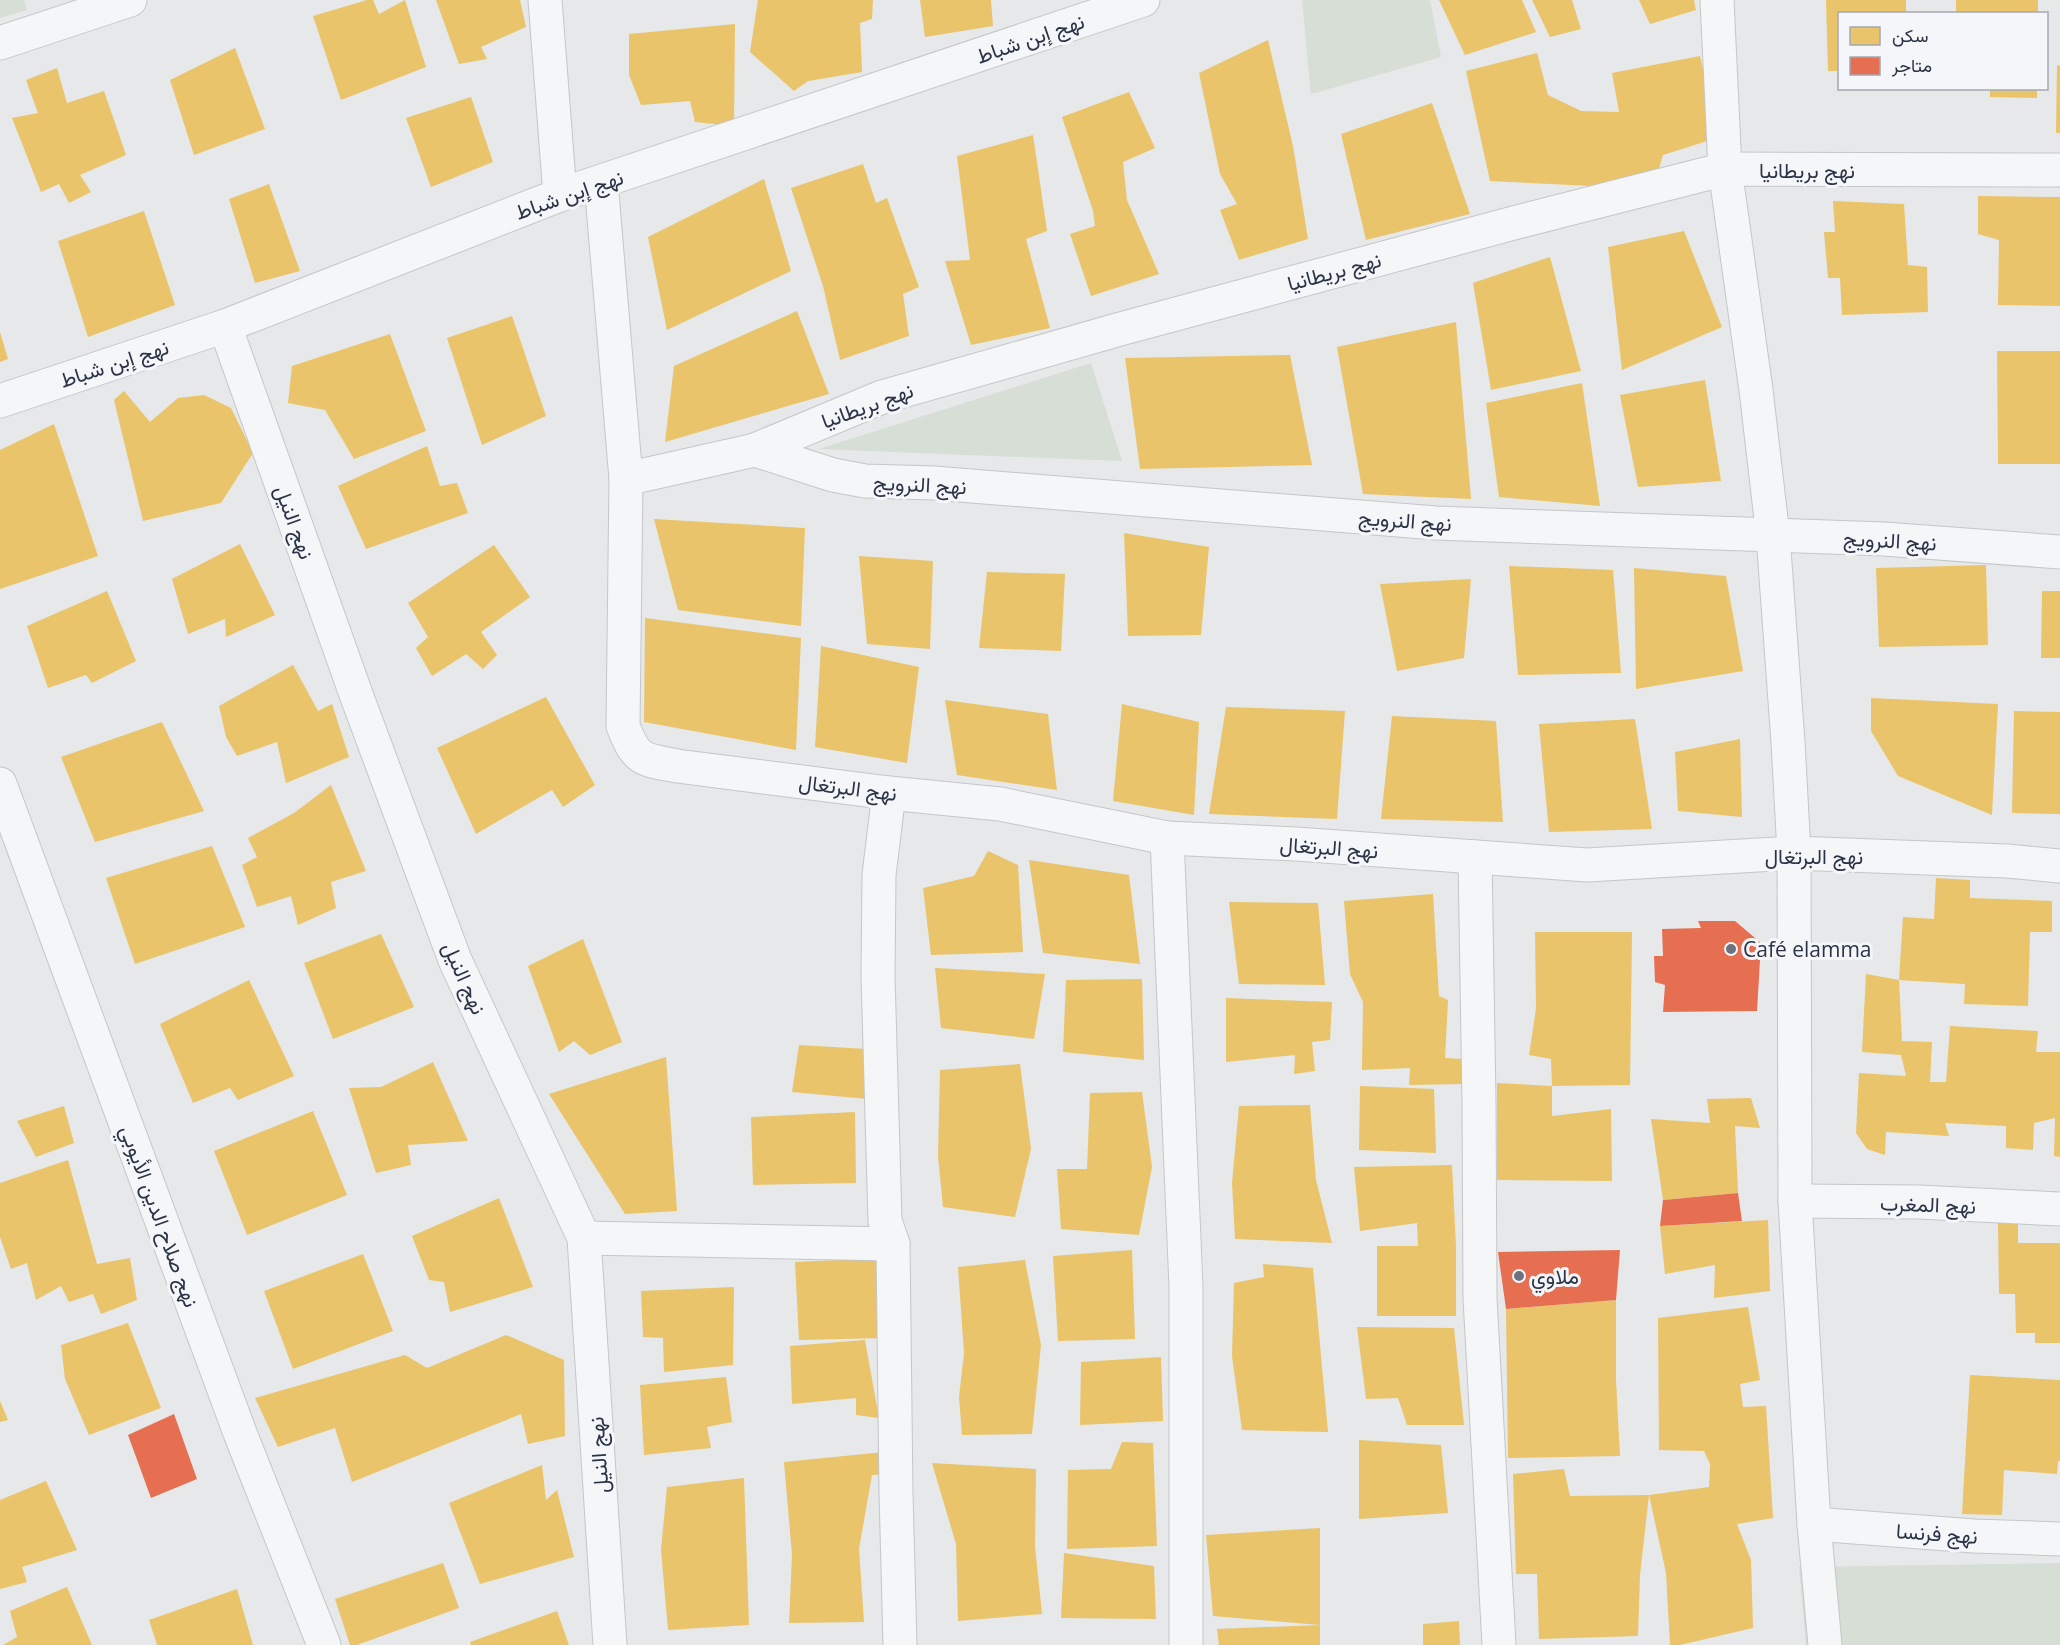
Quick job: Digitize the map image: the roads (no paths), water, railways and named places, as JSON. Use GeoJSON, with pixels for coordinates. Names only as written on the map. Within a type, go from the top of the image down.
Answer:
{"type":"FeatureCollection","features":[{"type":"Feature","properties":{"kind":"street"},"geometry":{"type":"LineString","coordinates":[[0,43],[130,0]]}},
{"type":"Feature","properties":{"kind":"street"},"geometry":{"type":"LineString","coordinates":[[545,0],[560,195]]}},
{"type":"Feature","properties":{"kind":"street","name":"نهج إبن شباط"},"geometry":{"type":"LineString","coordinates":[[0,401],[225,326],[560,195],[1143,0]]}},
{"type":"Feature","properties":{"kind":"street"},"geometry":{"type":"LineString","coordinates":[[1717,0],[1725,170],[1756,390],[1773,536],[1794,853],[1795,1201],[1814,1524],[1825,1645]]}},
{"type":"Feature","properties":{"kind":"street","name":"نهج بريطانيا"},"geometry":{"type":"LineString","coordinates":[[627,479],[755,450],[882,397],[1136,324],[1525,220],[1725,170],[2060,170]]}},
{"type":"Feature","properties":{"kind":"street"},"geometry":{"type":"LineString","coordinates":[[601,182],[627,479]]}},
{"type":"Feature","properties":{"kind":"street","name":"نهج النيل"},"geometry":{"type":"LineString","coordinates":[[225,326],[357,697],[455,960],[584,1238],[610,1645]]}},
{"type":"Feature","properties":{"kind":"street","name":"نهج النرويج"},"geometry":{"type":"LineString","coordinates":[[755,450],[813,470],[865,481],[934,483],[1436,523],[1884,539],[2060,552]]}},
{"type":"Feature","properties":{"kind":"street","name":"نهج البرتغال"},"geometry":{"type":"LineString","coordinates":[[627,479],[623,726],[630,745],[642,759],[677,766],[889,793],[1000,804],[1167,838],[1296,844],[1587,866],[1794,853],[2007,861],[2060,866]]}},
{"type":"Feature","properties":{"kind":"street","name":"نهج صلاح الدين الأيوبي"},"geometry":{"type":"LineString","coordinates":[[0,784],[240,1433],[324,1645]]}},
{"type":"Feature","properties":{"kind":"street"},"geometry":{"type":"LineString","coordinates":[[889,793],[879,875],[878,976],[885,1221],[893,1244],[900,1645]]}},
{"type":"Feature","properties":{"kind":"street"},"geometry":{"type":"LineString","coordinates":[[1167,838],[1186,1287],[1186,1645]]}},
{"type":"Feature","properties":{"kind":"street"},"geometry":{"type":"LineString","coordinates":[[1475,857],[1480,1298],[1499,1645]]}},
{"type":"Feature","properties":{"kind":"street","name":"نهج المغرب"},"geometry":{"type":"LineString","coordinates":[[1795,1201],[1919,1202],[2060,1209]]}},
{"type":"Feature","properties":{"kind":"street"},"geometry":{"type":"LineString","coordinates":[[584,1238],[893,1244]]}},
{"type":"Feature","properties":{"kind":"street","name":"نهج فرنسا"},"geometry":{"type":"LineString","coordinates":[[1814,1524],[1974,1536],[2060,1539]]}},
{"type":"Feature","properties":{"kind":"place","name":"Café elamma"},"geometry":{"type":"Point","coordinates":[1731,949]}},
{"type":"Feature","properties":{"kind":"place","name":"ملاوي"},"geometry":{"type":"Point","coordinates":[1519,1276]}}]}
